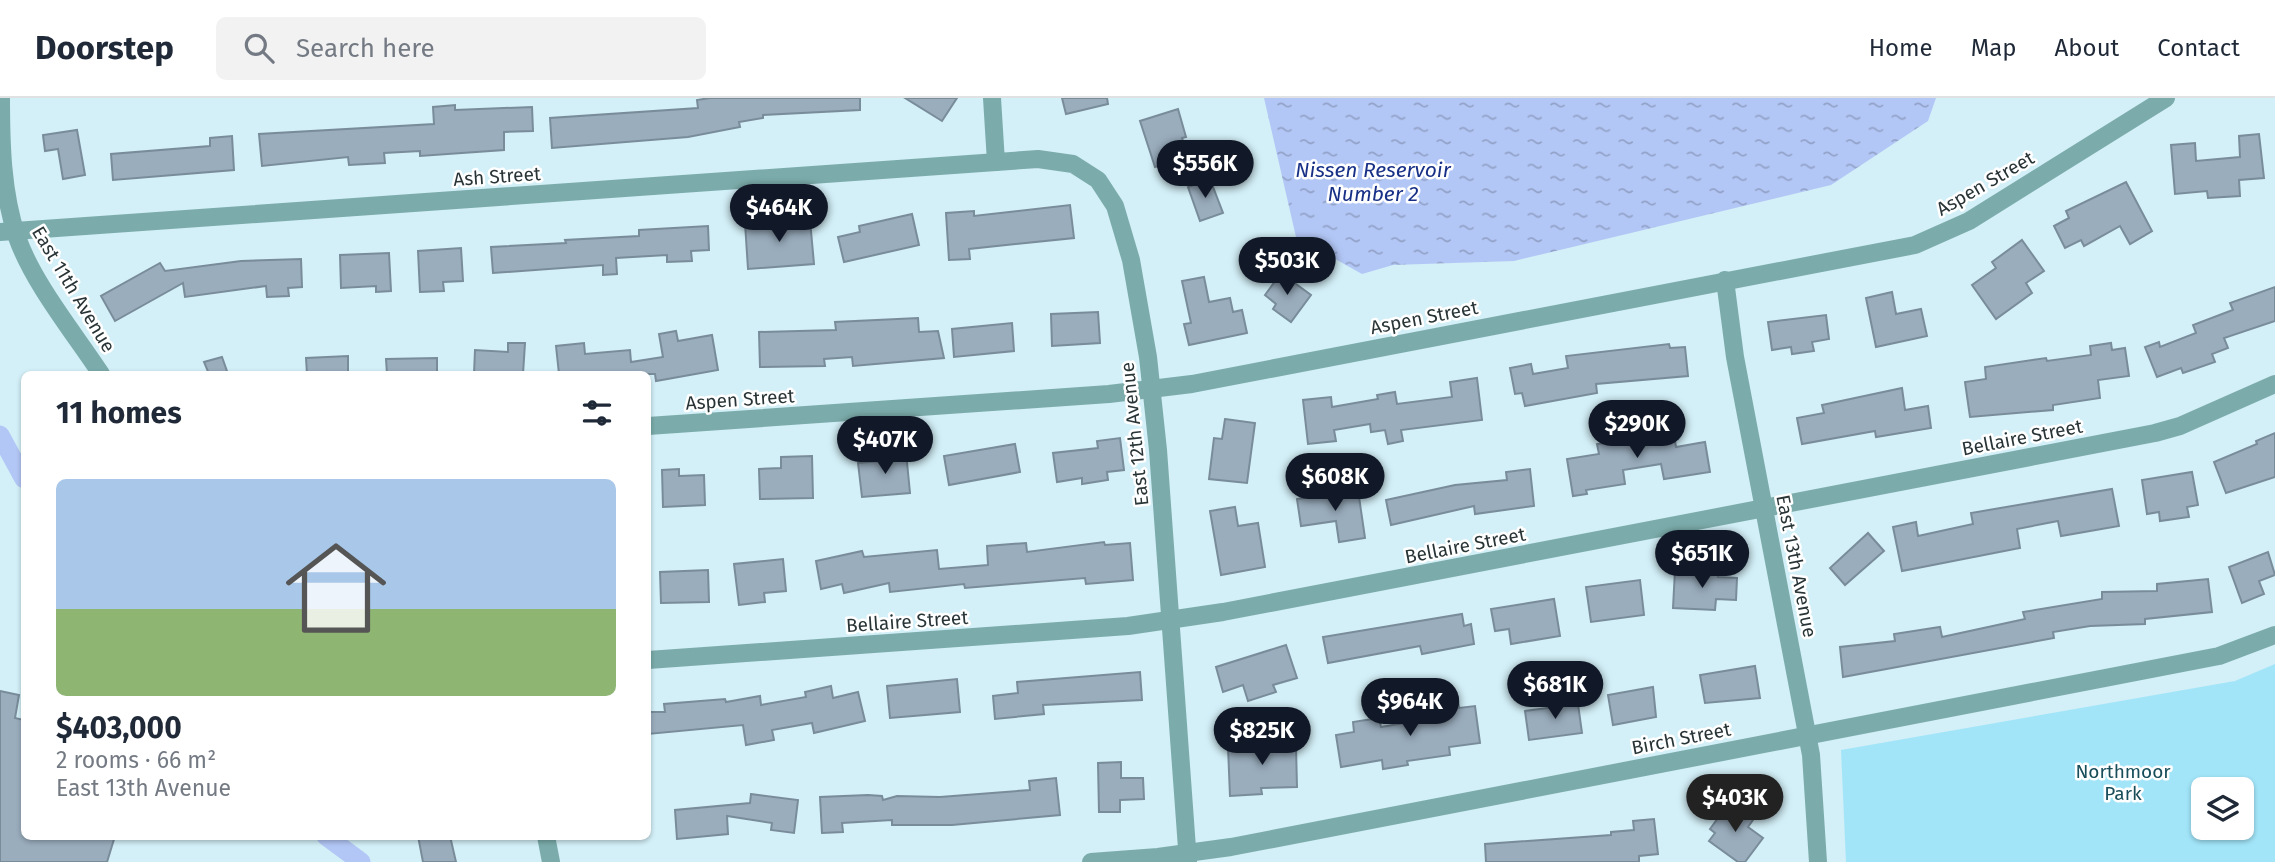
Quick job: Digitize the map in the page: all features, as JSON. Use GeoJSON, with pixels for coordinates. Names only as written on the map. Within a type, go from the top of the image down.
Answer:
{"type":"FeatureCollection","features":[{"type":"Feature","properties":{"kind":"street","name":"East 11th Avenue"},"geometry":{"type":"LineString","coordinates":[[1,98],[8,232],[99,371]]}},
{"type":"Feature","properties":{"kind":"street"},"geometry":{"type":"LineString","coordinates":[[992,98],[996,162]]}},
{"type":"Feature","properties":{"kind":"street","name":"Aspen Street"},"geometry":{"type":"LineString","coordinates":[[651,426],[1192,384],[1915,244],[1969,221],[2166,98]]}},
{"type":"Feature","properties":{"kind":"street","name":"East 12th Avenue"},"geometry":{"type":"LineString","coordinates":[[996,162],[1038,159],[1073,164],[1098,180],[1107,191],[1122,225],[1151,389],[1171,620],[1187,858]]}},
{"type":"Feature","properties":{"kind":"street","name":"Ash Street"},"geometry":{"type":"LineString","coordinates":[[8,232],[996,162]]}},
{"type":"Feature","properties":{"kind":"street","name":"East 13th Avenue"},"geometry":{"type":"LineString","coordinates":[[1725,280],[1735,357],[1807,735],[1818,862]]}},
{"type":"Feature","properties":{"kind":"street","name":"Bellaire Street"},"geometry":{"type":"LineString","coordinates":[[651,660],[1128,626],[1171,620],[2155,433],[2180,426],[2275,384]]}},
{"type":"Feature","properties":{"kind":"street","name":"Birch Street"},"geometry":{"type":"LineString","coordinates":[[1091,862],[1187,858],[2219,656],[2275,635]]}},
{"type":"Feature","properties":{"kind":"street"},"geometry":{"type":"LineString","coordinates":[[547,840],[551,862]]}},
{"type":"Feature","properties":{"kind":"green space","name":"Northmoor Park"},"geometry":{"type":"Polygon","coordinates":[[[2275,664],[2275,862],[1846,862],[1841,750],[2235,681],[2275,664]]]}},
{"type":"Feature","properties":{"kind":"water","name":"Nissen Reservoir Number 2"},"geometry":{"type":"Polygon","coordinates":[[[1264,98],[1936,98],[1928,121],[1831,185],[1514,261],[1393,265],[1362,274],[1296,237],[1264,98]]]}},
{"type":"Feature","properties":{"kind":"building"},"geometry":{"type":"Polygon","coordinates":[[[860,98],[860,110],[763,115],[763,118],[739,122],[740,127],[688,137],[552,148],[550,118],[698,108],[697,100],[860,98]]]}},
{"type":"Feature","properties":{"kind":"building"},"geometry":{"type":"Polygon","coordinates":[[[905,98],[957,98],[942,121],[905,98]]]}},
{"type":"Feature","properties":{"kind":"building"},"geometry":{"type":"Polygon","coordinates":[[[1062,98],[1107,98],[1108,104],[1066,114],[1062,98]]]}},
{"type":"Feature","properties":{"kind":"building"},"geometry":{"type":"Polygon","coordinates":[[[455,105],[455,110],[532,107],[533,131],[504,132],[504,150],[420,156],[420,151],[384,153],[385,163],[349,165],[348,157],[262,166],[259,134],[434,124],[433,107],[455,105]]]}},
{"type":"Feature","properties":{"kind":"building"},"geometry":{"type":"Polygon","coordinates":[[[1178,109],[1186,137],[1182,138],[1188,157],[1155,167],[1140,121],[1178,109]]]}},
{"type":"Feature","properties":{"kind":"building"},"geometry":{"type":"Polygon","coordinates":[[[77,130],[85,175],[63,179],[58,149],[45,151],[43,135],[77,130]]]}},
{"type":"Feature","properties":{"kind":"building"},"geometry":{"type":"Polygon","coordinates":[[[2259,134],[2264,178],[2239,180],[2240,196],[2208,198],[2207,191],[2175,194],[2171,145],[2195,143],[2196,161],[2240,157],[2239,136],[2259,134]]]}},
{"type":"Feature","properties":{"kind":"building"},"geometry":{"type":"Polygon","coordinates":[[[232,136],[234,170],[113,180],[111,154],[210,146],[210,138],[232,136]]]}},
{"type":"Feature","properties":{"kind":"building"},"geometry":{"type":"Polygon","coordinates":[[[1210,179],[1223,213],[1200,221],[1188,187],[1210,179]]]}},
{"type":"Feature","properties":{"kind":"building"},"geometry":{"type":"Polygon","coordinates":[[[2126,182],[2152,231],[2130,244],[2120,226],[2084,246],[2081,240],[2065,248],[2054,226],[2069,218],[2066,211],[2126,182]]]}},
{"type":"Feature","properties":{"kind":"building"},"geometry":{"type":"Polygon","coordinates":[[[1070,205],[1074,238],[969,249],[970,259],[949,260],[946,213],[974,211],[974,216],[1070,205]]]}},
{"type":"Feature","properties":{"kind":"building"},"geometry":{"type":"Polygon","coordinates":[[[912,214],[919,245],[844,262],[838,237],[860,232],[859,226],[912,214]]]}},
{"type":"Feature","properties":{"kind":"building"},"geometry":{"type":"Polygon","coordinates":[[[810,220],[814,264],[748,269],[745,223],[810,220]]]}},
{"type":"Feature","properties":{"kind":"building"},"geometry":{"type":"Polygon","coordinates":[[[708,226],[709,250],[691,251],[692,261],[667,262],[667,255],[616,258],[617,274],[603,275],[603,265],[493,273],[491,247],[639,236],[639,230],[708,226]]]}},
{"type":"Feature","properties":{"kind":"building"},"geometry":{"type":"Polygon","coordinates":[[[2022,240],[2044,271],[2026,283],[2032,293],[1996,319],[1972,285],[1996,268],[1992,262],[2022,240]]]}},
{"type":"Feature","properties":{"kind":"building"},"geometry":{"type":"Polygon","coordinates":[[[461,248],[463,281],[443,282],[444,291],[420,292],[418,251],[461,248]]]}},
{"type":"Feature","properties":{"kind":"building"},"geometry":{"type":"Polygon","coordinates":[[[389,253],[391,291],[376,292],[376,286],[341,288],[340,255],[389,253]]]}},
{"type":"Feature","properties":{"kind":"building"},"geometry":{"type":"Polygon","coordinates":[[[301,259],[302,287],[288,288],[289,296],[267,297],[266,286],[185,297],[183,283],[115,321],[101,296],[160,263],[165,271],[241,261],[301,259]]]}},
{"type":"Feature","properties":{"kind":"building"},"geometry":{"type":"Polygon","coordinates":[[[1281,273],[1311,295],[1291,322],[1273,309],[1276,304],[1265,295],[1281,273]]]}},
{"type":"Feature","properties":{"kind":"building"},"geometry":{"type":"Polygon","coordinates":[[[1204,277],[1209,302],[1230,298],[1233,312],[1242,310],[1247,333],[1189,345],[1184,324],[1191,323],[1182,281],[1204,277]]]}},
{"type":"Feature","properties":{"kind":"building"},"geometry":{"type":"Polygon","coordinates":[[[2275,287],[2275,321],[2224,338],[2228,348],[2212,354],[2215,362],[2183,373],[2181,368],[2157,377],[2145,347],[2159,342],[2160,347],[2196,333],[2193,325],[2233,310],[2230,303],[2275,287]]]}},
{"type":"Feature","properties":{"kind":"building"},"geometry":{"type":"Polygon","coordinates":[[[1892,292],[1896,314],[1921,309],[1927,336],[1876,347],[1866,298],[1892,292]]]}},
{"type":"Feature","properties":{"kind":"building"},"geometry":{"type":"Polygon","coordinates":[[[1098,312],[1100,343],[1052,346],[1051,314],[1098,312]]]}},
{"type":"Feature","properties":{"kind":"building"},"geometry":{"type":"Polygon","coordinates":[[[1826,315],[1829,339],[1812,342],[1814,351],[1792,354],[1791,347],[1772,350],[1768,322],[1826,315]]]}},
{"type":"Feature","properties":{"kind":"building"},"geometry":{"type":"Polygon","coordinates":[[[918,318],[919,332],[938,331],[944,358],[853,366],[852,357],[824,359],[825,366],[760,367],[759,332],[836,330],[835,322],[918,318]]]}},
{"type":"Feature","properties":{"kind":"building"},"geometry":{"type":"Polygon","coordinates":[[[1012,323],[1014,351],[954,357],[952,329],[1012,323]]]}},
{"type":"Feature","properties":{"kind":"building"},"geometry":{"type":"Polygon","coordinates":[[[676,331],[678,341],[712,335],[718,370],[656,381],[655,374],[651,374],[651,371],[559,371],[556,346],[584,343],[585,354],[630,350],[631,362],[663,357],[659,334],[676,331]]]}},
{"type":"Feature","properties":{"kind":"building"},"geometry":{"type":"Polygon","coordinates":[[[508,343],[525,343],[523,371],[474,371],[475,350],[508,352],[508,343]]]}},
{"type":"Feature","properties":{"kind":"building"},"geometry":{"type":"Polygon","coordinates":[[[2111,343],[2112,350],[2125,348],[2129,376],[2098,380],[2100,398],[2053,405],[2053,410],[1970,417],[1965,382],[1986,379],[1985,367],[2091,355],[2090,346],[2111,343]]]}},
{"type":"Feature","properties":{"kind":"building"},"geometry":{"type":"Polygon","coordinates":[[[1669,344],[1670,348],[1685,347],[1688,376],[1596,384],[1597,393],[1525,406],[1522,393],[1515,394],[1510,368],[1531,364],[1533,374],[1568,368],[1566,356],[1669,344]]]}},
{"type":"Feature","properties":{"kind":"building"},"geometry":{"type":"Polygon","coordinates":[[[348,356],[348,371],[307,371],[306,358],[348,356]]]}},
{"type":"Feature","properties":{"kind":"building"},"geometry":{"type":"Polygon","coordinates":[[[222,357],[227,371],[208,371],[204,362],[222,357]]]}},
{"type":"Feature","properties":{"kind":"building"},"geometry":{"type":"Polygon","coordinates":[[[437,358],[437,371],[387,371],[386,359],[437,358]]]}},
{"type":"Feature","properties":{"kind":"building"},"geometry":{"type":"Polygon","coordinates":[[[1477,378],[1482,420],[1401,430],[1403,441],[1388,444],[1385,430],[1371,432],[1370,424],[1334,430],[1336,441],[1308,444],[1303,400],[1331,397],[1332,407],[1378,399],[1377,395],[1395,392],[1397,404],[1452,397],[1450,382],[1477,378]]]}},
{"type":"Feature","properties":{"kind":"building"},"geometry":{"type":"Polygon","coordinates":[[[1902,388],[1905,410],[1928,406],[1931,428],[1876,437],[1875,431],[1802,444],[1797,418],[1824,413],[1822,405],[1902,388]]]}},
{"type":"Feature","properties":{"kind":"building"},"geometry":{"type":"Polygon","coordinates":[[[1225,419],[1255,423],[1247,483],[1209,479],[1214,438],[1222,439],[1225,419]]]}},
{"type":"Feature","properties":{"kind":"building"},"geometry":{"type":"Polygon","coordinates":[[[1672,422],[1676,447],[1705,442],[1710,472],[1664,479],[1661,464],[1623,470],[1625,484],[1586,490],[1587,494],[1573,496],[1567,459],[1599,454],[1597,444],[1644,438],[1642,427],[1672,422]]]}},
{"type":"Feature","properties":{"kind":"building"},"geometry":{"type":"Polygon","coordinates":[[[2275,433],[2275,477],[2226,493],[2214,462],[2257,444],[2256,441],[2275,433]]]}},
{"type":"Feature","properties":{"kind":"building"},"geometry":{"type":"Polygon","coordinates":[[[1120,438],[1124,470],[1107,472],[1108,480],[1082,484],[1082,478],[1057,482],[1053,453],[1098,448],[1097,441],[1120,438]]]}},
{"type":"Feature","properties":{"kind":"building"},"geometry":{"type":"Polygon","coordinates":[[[1015,444],[1020,472],[949,485],[944,456],[1015,444]]]}},
{"type":"Feature","properties":{"kind":"building"},"geometry":{"type":"Polygon","coordinates":[[[906,452],[910,493],[862,497],[858,463],[879,461],[878,454],[906,452]]]}},
{"type":"Feature","properties":{"kind":"building"},"geometry":{"type":"Polygon","coordinates":[[[812,456],[813,498],[760,499],[759,469],[781,468],[781,457],[812,456]]]}},
{"type":"Feature","properties":{"kind":"building"},"geometry":{"type":"Polygon","coordinates":[[[679,469],[679,476],[704,475],[705,505],[663,507],[662,470],[679,469]]]}},
{"type":"Feature","properties":{"kind":"building"},"geometry":{"type":"Polygon","coordinates":[[[1530,469],[1534,506],[1475,514],[1474,506],[1391,525],[1386,500],[1455,485],[1507,480],[1506,472],[1530,469]]]}},
{"type":"Feature","properties":{"kind":"building"},"geometry":{"type":"Polygon","coordinates":[[[2192,472],[2198,505],[2187,507],[2189,517],[2160,521],[2159,512],[2147,514],[2142,480],[2192,472]]]}},
{"type":"Feature","properties":{"kind":"building"},"geometry":{"type":"Polygon","coordinates":[[[2112,489],[2119,526],[2061,536],[2058,521],[2017,529],[2020,548],[1902,571],[1893,527],[1916,522],[1918,536],[1973,524],[1971,513],[2112,489]]]}},
{"type":"Feature","properties":{"kind":"building"},"geometry":{"type":"Polygon","coordinates":[[[1358,490],[1365,538],[1339,542],[1336,521],[1301,526],[1297,499],[1358,490]]]}},
{"type":"Feature","properties":{"kind":"building"},"geometry":{"type":"Polygon","coordinates":[[[1235,507],[1238,526],[1258,523],[1265,567],[1221,575],[1210,511],[1235,507]]]}},
{"type":"Feature","properties":{"kind":"building"},"geometry":{"type":"Polygon","coordinates":[[[1868,533],[1884,551],[1845,585],[1830,568],[1868,533]]]}},
{"type":"Feature","properties":{"kind":"building"},"geometry":{"type":"Polygon","coordinates":[[[1104,542],[1105,545],[1130,543],[1133,580],[1086,584],[1085,578],[965,588],[964,584],[890,592],[889,583],[844,593],[842,584],[821,589],[816,561],[862,551],[864,557],[937,550],[939,569],[988,565],[987,546],[1026,543],[1027,552],[1104,542]]]}},
{"type":"Feature","properties":{"kind":"building"},"geometry":{"type":"Polygon","coordinates":[[[2268,552],[2275,575],[2259,581],[2264,594],[2242,603],[2229,567],[2268,552]]]}},
{"type":"Feature","properties":{"kind":"building"},"geometry":{"type":"Polygon","coordinates":[[[783,559],[786,591],[764,593],[765,602],[739,605],[734,564],[783,559]]]}},
{"type":"Feature","properties":{"kind":"building"},"geometry":{"type":"Polygon","coordinates":[[[708,570],[709,602],[661,603],[660,572],[708,570]]]}},
{"type":"Feature","properties":{"kind":"building"},"geometry":{"type":"Polygon","coordinates":[[[1675,570],[1719,572],[1718,577],[1737,578],[1736,600],[1716,599],[1715,610],[1673,608],[1675,570]]]}},
{"type":"Feature","properties":{"kind":"building"},"geometry":{"type":"Polygon","coordinates":[[[2208,579],[2212,612],[2145,619],[2145,624],[2090,626],[2053,632],[2054,638],[1843,677],[1840,647],[1895,641],[1894,634],[1940,627],[1942,637],[2025,619],[2023,612],[2102,599],[2102,592],[2157,591],[2157,584],[2208,579]]]}},
{"type":"Feature","properties":{"kind":"building"},"geometry":{"type":"Polygon","coordinates":[[[1640,580],[1644,615],[1591,622],[1586,587],[1640,580]]]}},
{"type":"Feature","properties":{"kind":"building"},"geometry":{"type":"Polygon","coordinates":[[[1554,599],[1560,636],[1511,644],[1509,629],[1495,631],[1491,609],[1554,599]]]}},
{"type":"Feature","properties":{"kind":"building"},"geometry":{"type":"Polygon","coordinates":[[[1462,614],[1464,626],[1471,624],[1474,644],[1422,654],[1420,646],[1328,663],[1323,637],[1462,614]]]}},
{"type":"Feature","properties":{"kind":"building"},"geometry":{"type":"Polygon","coordinates":[[[1286,645],[1297,678],[1273,685],[1276,692],[1248,701],[1243,685],[1223,692],[1216,667],[1286,645]]]}},
{"type":"Feature","properties":{"kind":"building"},"geometry":{"type":"Polygon","coordinates":[[[1755,666],[1760,698],[1705,703],[1700,675],[1755,666]]]}},
{"type":"Feature","properties":{"kind":"building"},"geometry":{"type":"Polygon","coordinates":[[[1140,672],[1142,700],[1043,705],[1044,714],[995,719],[993,696],[1018,693],[1017,682],[1140,672]]]}},
{"type":"Feature","properties":{"kind":"building"},"geometry":{"type":"Polygon","coordinates":[[[957,679],[960,712],[890,718],[887,686],[957,679]]]}},
{"type":"Feature","properties":{"kind":"building"},"geometry":{"type":"Polygon","coordinates":[[[831,686],[833,698],[858,692],[865,721],[814,733],[812,723],[772,730],[774,740],[746,745],[743,725],[651,734],[651,712],[665,712],[664,704],[725,699],[726,702],[760,696],[761,705],[806,697],[805,692],[831,686]]]}},
{"type":"Feature","properties":{"kind":"building"},"geometry":{"type":"Polygon","coordinates":[[[1653,687],[1656,717],[1613,725],[1608,695],[1653,687]]]}},
{"type":"Feature","properties":{"kind":"building"},"geometry":{"type":"Polygon","coordinates":[[[0,691],[19,695],[15,718],[21,719],[21,840],[114,840],[107,862],[0,862],[0,691]]]}},
{"type":"Feature","properties":{"kind":"building"},"geometry":{"type":"Polygon","coordinates":[[[1577,697],[1582,733],[1529,740],[1525,711],[1563,706],[1562,699],[1577,697]]]}},
{"type":"Feature","properties":{"kind":"building"},"geometry":{"type":"Polygon","coordinates":[[[1458,701],[1459,708],[1475,706],[1480,743],[1449,747],[1450,755],[1407,761],[1408,765],[1383,769],[1382,760],[1341,767],[1336,735],[1354,732],[1353,722],[1379,718],[1381,727],[1421,720],[1420,714],[1442,711],[1441,703],[1458,701]]]}},
{"type":"Feature","properties":{"kind":"building"},"geometry":{"type":"Polygon","coordinates":[[[1288,737],[1289,746],[1296,746],[1297,787],[1261,788],[1262,794],[1230,796],[1228,747],[1269,746],[1269,738],[1288,737]]]}},
{"type":"Feature","properties":{"kind":"building"},"geometry":{"type":"Polygon","coordinates":[[[1121,762],[1121,778],[1143,778],[1144,799],[1120,800],[1120,812],[1099,812],[1098,763],[1121,762]]]}},
{"type":"Feature","properties":{"kind":"building"},"geometry":{"type":"Polygon","coordinates":[[[1056,778],[1060,815],[952,825],[892,825],[892,820],[842,823],[843,832],[822,833],[820,797],[868,795],[882,796],[883,800],[897,796],[940,797],[1030,790],[1029,781],[1056,778]]]}},
{"type":"Feature","properties":{"kind":"building"},"geometry":{"type":"Polygon","coordinates":[[[751,794],[798,800],[794,833],[771,830],[772,823],[727,816],[728,834],[677,839],[675,810],[750,803],[751,794]]]}},
{"type":"Feature","properties":{"kind":"building"},"geometry":{"type":"Polygon","coordinates":[[[1729,803],[1753,820],[1748,827],[1763,838],[1745,862],[1738,862],[1709,841],[1715,833],[1710,829],[1729,803]]]}},
{"type":"Feature","properties":{"kind":"building"},"geometry":{"type":"Polygon","coordinates":[[[1654,819],[1658,854],[1639,856],[1639,862],[1486,862],[1485,844],[1611,835],[1611,832],[1634,830],[1633,821],[1654,819]]]}},
{"type":"Feature","properties":{"kind":"building"},"geometry":{"type":"Polygon","coordinates":[[[419,840],[451,840],[456,862],[423,862],[419,840]]]}},
{"type":"Feature","properties":{"kind":"waterway"},"geometry":{"type":"LineString","coordinates":[[0,435],[21,474]]}},
{"type":"Feature","properties":{"kind":"waterway"},"geometry":{"type":"LineString","coordinates":[[331,840],[361,862]]}}]}
